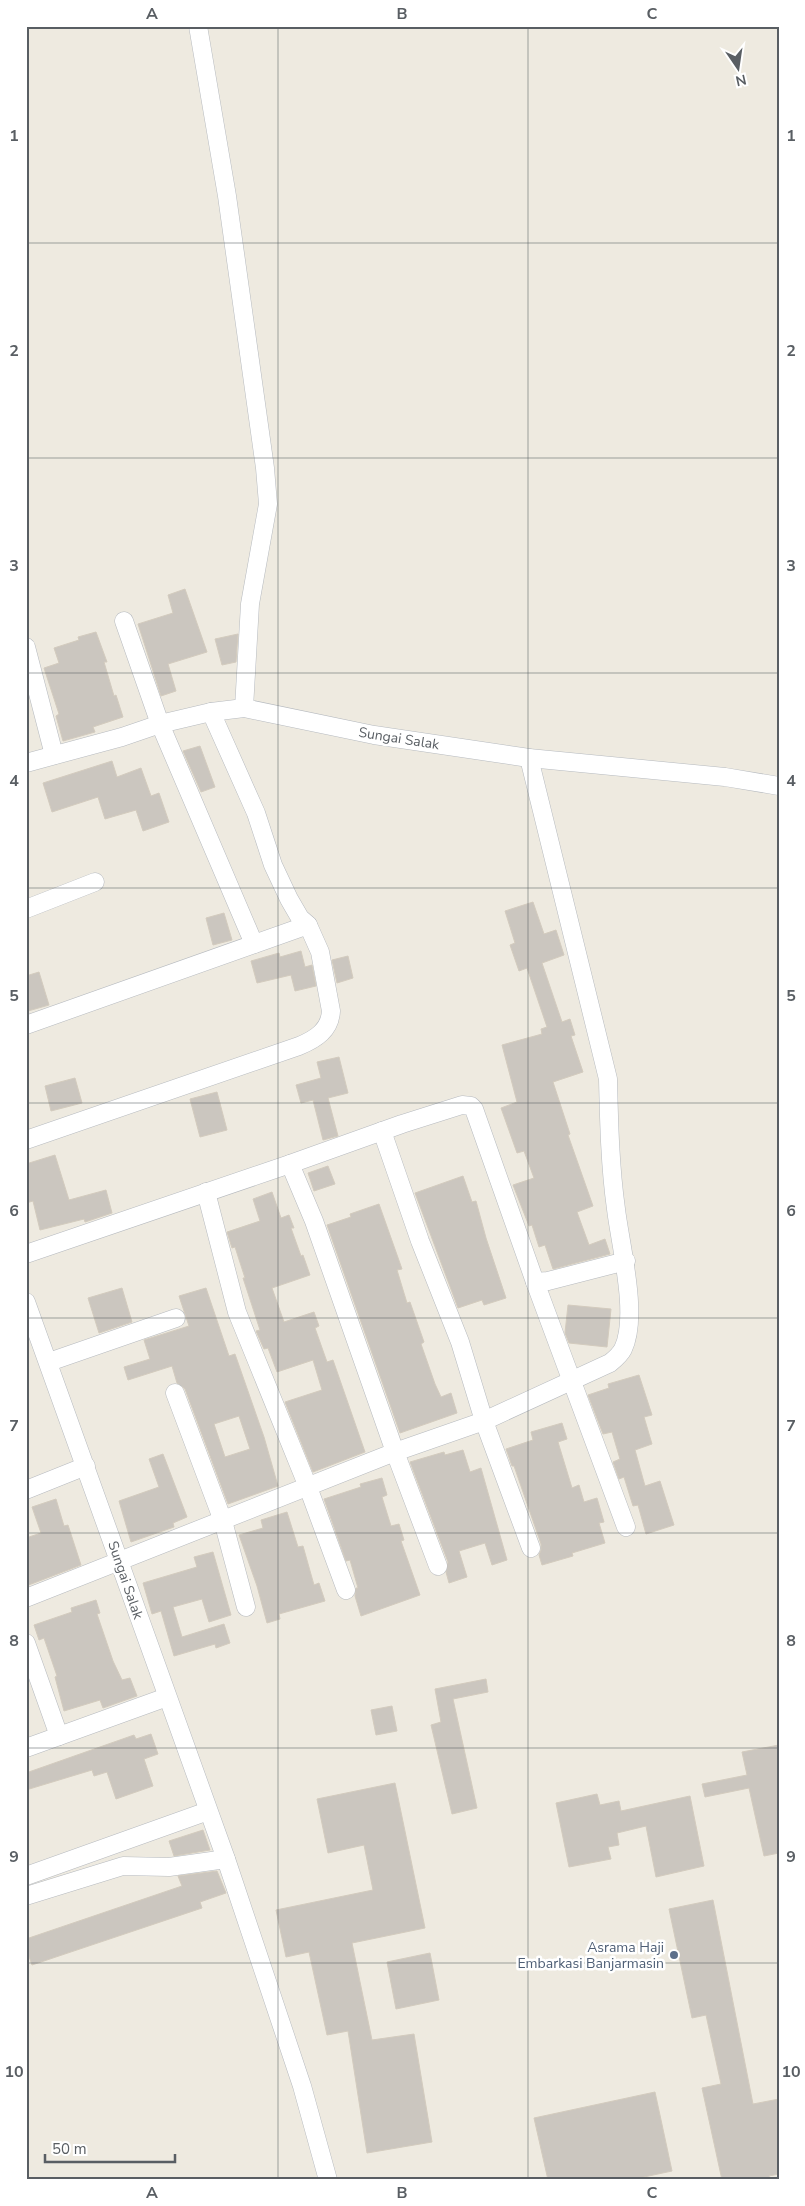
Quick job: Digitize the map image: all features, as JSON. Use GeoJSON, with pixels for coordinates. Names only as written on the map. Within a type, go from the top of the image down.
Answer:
{"type":"FeatureCollection","features":[{"type":"Feature","properties":{"kind":"street"},"geometry":{"type":"LineString","coordinates":[[198,26],[227,196],[265,468],[268,504],[250,604],[244,708]]}},
{"type":"Feature","properties":{"kind":"street"},"geometry":{"type":"LineString","coordinates":[[124,621],[160,724],[254,944]]}},
{"type":"Feature","properties":{"kind":"street"},"geometry":{"type":"LineString","coordinates":[[26,647],[54,755]]}},
{"type":"Feature","properties":{"kind":"street","name":"Sungai Salak"},"geometry":{"type":"LineString","coordinates":[[26,763],[122,737],[160,724],[211,712],[244,708],[374,735],[529,758],[725,777],[779,786]]}},
{"type":"Feature","properties":{"kind":"street"},"geometry":{"type":"LineString","coordinates":[[26,1140],[299,1046],[318,1036],[328,1024],[331,1010],[320,952],[308,925],[300,918],[289,900],[273,865],[256,813],[211,712]]}},
{"type":"Feature","properties":{"kind":"street"},"geometry":{"type":"LineString","coordinates":[[26,1598],[395,1452],[484,1421],[610,1363],[624,1348],[629,1319],[626,1261],[616,1210],[609,1134],[608,1079],[529,758]]}},
{"type":"Feature","properties":{"kind":"street"},"geometry":{"type":"LineString","coordinates":[[26,909],[95,882]]}},
{"type":"Feature","properties":{"kind":"street"},"geometry":{"type":"LineString","coordinates":[[26,1025],[308,925]]}},
{"type":"Feature","properties":{"kind":"street"},"geometry":{"type":"LineString","coordinates":[[26,1254],[382,1131],[462,1105],[471,1106],[474,1109],[535,1282],[626,1527]]}},
{"type":"Feature","properties":{"kind":"street"},"geometry":{"type":"LineString","coordinates":[[382,1131],[420,1241],[460,1342],[484,1421],[531,1548]]}},
{"type":"Feature","properties":{"kind":"street"},"geometry":{"type":"LineString","coordinates":[[290,1164],[314,1221],[395,1452],[438,1566]]}},
{"type":"Feature","properties":{"kind":"street"},"geometry":{"type":"LineString","coordinates":[[206,1192],[237,1312],[308,1486],[346,1590]]}},
{"type":"Feature","properties":{"kind":"street"},"geometry":{"type":"LineString","coordinates":[[535,1282],[548,1281],[626,1261]]}},
{"type":"Feature","properties":{"kind":"street","name":"Sungai Salak"},"geometry":{"type":"LineString","coordinates":[[26,1302],[226,1859],[302,2086],[328,2180]]}},
{"type":"Feature","properties":{"kind":"street"},"geometry":{"type":"LineString","coordinates":[[49,1362],[176,1318]]}},
{"type":"Feature","properties":{"kind":"street"},"geometry":{"type":"LineString","coordinates":[[174,1393],[223,1521],[246,1607]]}},
{"type":"Feature","properties":{"kind":"street"},"geometry":{"type":"LineString","coordinates":[[26,1490],[86,1466]]}},
{"type":"Feature","properties":{"kind":"street"},"geometry":{"type":"LineString","coordinates":[[26,1643],[59,1736]]}},
{"type":"Feature","properties":{"kind":"street"},"geometry":{"type":"LineString","coordinates":[[26,1748],[168,1697]]}},
{"type":"Feature","properties":{"kind":"street"},"geometry":{"type":"LineString","coordinates":[[26,1876],[208,1811]]}},
{"type":"Feature","properties":{"kind":"street"},"geometry":{"type":"LineString","coordinates":[[26,1896],[124,1866],[169,1867],[226,1859]]}},
{"type":"Feature","properties":{"kind":"building"},"geometry":{"type":"Polygon","coordinates":[[[185,589],[207,652],[168,664],[176,691],[161,696],[138,624],[173,613],[168,595],[185,589]]]}},
{"type":"Feature","properties":{"kind":"building"},"geometry":{"type":"Polygon","coordinates":[[[96,632],[107,662],[104,662],[114,696],[116,695],[123,717],[93,727],[95,732],[63,741],[56,716],[59,714],[44,668],[59,663],[54,648],[79,640],[78,637],[96,632]]]}},
{"type":"Feature","properties":{"kind":"building"},"geometry":{"type":"Polygon","coordinates":[[[238,634],[236,662],[222,665],[215,639],[238,634]]]}},
{"type":"Feature","properties":{"kind":"building"},"geometry":{"type":"Polygon","coordinates":[[[200,746],[215,787],[201,792],[183,751],[200,746]]]}},
{"type":"Feature","properties":{"kind":"building"},"geometry":{"type":"Polygon","coordinates":[[[112,761],[117,777],[141,768],[151,796],[159,793],[169,822],[143,831],[136,810],[105,819],[98,797],[52,812],[43,783],[112,761]]]}},
{"type":"Feature","properties":{"kind":"building"},"geometry":{"type":"Polygon","coordinates":[[[533,902],[544,934],[556,930],[564,955],[542,963],[562,1022],[570,1019],[575,1035],[571,1036],[583,1072],[553,1082],[570,1134],[568,1135],[593,1206],[577,1212],[589,1245],[605,1239],[610,1254],[553,1269],[545,1245],[539,1247],[532,1225],[529,1226],[513,1185],[534,1178],[524,1151],[517,1153],[501,1108],[517,1102],[502,1045],[542,1034],[541,1029],[547,1027],[527,968],[519,971],[510,945],[515,943],[505,911],[533,902]]]}},
{"type":"Feature","properties":{"kind":"building"},"geometry":{"type":"Polygon","coordinates":[[[224,913],[232,940],[213,945],[206,918],[224,913]]]}},
{"type":"Feature","properties":{"kind":"building"},"geometry":{"type":"Polygon","coordinates":[[[301,951],[305,967],[312,965],[316,986],[295,991],[291,975],[257,983],[251,961],[279,953],[280,957],[301,951]]]}},
{"type":"Feature","properties":{"kind":"building"},"geometry":{"type":"Polygon","coordinates":[[[348,956],[353,978],[337,983],[332,960],[348,956]]]}},
{"type":"Feature","properties":{"kind":"building"},"geometry":{"type":"Polygon","coordinates":[[[39,972],[49,1005],[28,1011],[26,1004],[26,976],[39,972]]]}},
{"type":"Feature","properties":{"kind":"building"},"geometry":{"type":"Polygon","coordinates":[[[339,1057],[348,1093],[328,1098],[338,1136],[323,1140],[313,1100],[301,1103],[296,1085],[321,1078],[317,1062],[339,1057]]]}},
{"type":"Feature","properties":{"kind":"building"},"geometry":{"type":"Polygon","coordinates":[[[75,1078],[82,1103],[51,1111],[45,1086],[75,1078]]]}},
{"type":"Feature","properties":{"kind":"building"},"geometry":{"type":"Polygon","coordinates":[[[217,1092],[227,1130],[200,1137],[190,1099],[217,1092]]]}},
{"type":"Feature","properties":{"kind":"building"},"geometry":{"type":"Polygon","coordinates":[[[55,1155],[69,1200],[106,1190],[112,1213],[85,1222],[84,1219],[40,1230],[33,1201],[26,1203],[26,1164],[55,1155]]]}},
{"type":"Feature","properties":{"kind":"building"},"geometry":{"type":"Polygon","coordinates":[[[328,1166],[335,1184],[314,1191],[308,1173],[328,1166]]]}},
{"type":"Feature","properties":{"kind":"building"},"geometry":{"type":"Polygon","coordinates":[[[463,1176],[472,1202],[476,1201],[506,1298],[484,1305],[482,1300],[458,1308],[415,1193],[463,1176]]]}},
{"type":"Feature","properties":{"kind":"building"},"geometry":{"type":"Polygon","coordinates":[[[272,1192],[281,1218],[289,1215],[294,1228],[291,1228],[310,1275],[272,1288],[284,1322],[314,1312],[319,1326],[315,1328],[327,1362],[333,1360],[365,1452],[313,1472],[285,1402],[322,1390],[313,1360],[277,1372],[268,1348],[264,1349],[256,1331],[260,1330],[243,1278],[245,1278],[235,1247],[232,1248],[227,1232],[260,1221],[253,1199],[272,1192]]]}},
{"type":"Feature","properties":{"kind":"building"},"geometry":{"type":"Polygon","coordinates":[[[379,1204],[402,1269],[397,1270],[407,1303],[410,1302],[424,1342],[421,1344],[435,1384],[441,1397],[451,1393],[457,1413],[400,1433],[327,1225],[351,1217],[350,1214],[379,1204]]]}},
{"type":"Feature","properties":{"kind":"building"},"geometry":{"type":"Polygon","coordinates":[[[122,1288],[132,1322],[99,1333],[88,1298],[122,1288]]]}},
{"type":"Feature","properties":{"kind":"building"},"geometry":{"type":"Polygon","coordinates":[[[206,1288],[229,1356],[235,1354],[264,1437],[278,1486],[228,1504],[185,1389],[177,1383],[172,1366],[128,1380],[124,1367],[150,1359],[144,1340],[189,1326],[179,1296],[206,1288]],[[239,1416],[214,1424],[225,1457],[250,1449],[239,1416]]]}},
{"type":"Feature","properties":{"kind":"building"},"geometry":{"type":"Polygon","coordinates":[[[568,1305],[611,1309],[607,1347],[569,1343],[565,1333],[568,1305]]]}},
{"type":"Feature","properties":{"kind":"building"},"geometry":{"type":"Polygon","coordinates":[[[639,1375],[652,1415],[644,1417],[652,1444],[635,1450],[645,1486],[660,1481],[674,1525],[646,1534],[638,1505],[633,1506],[624,1477],[619,1479],[613,1462],[620,1459],[612,1432],[603,1434],[588,1395],[609,1388],[608,1384],[639,1375]]]}},
{"type":"Feature","properties":{"kind":"building"},"geometry":{"type":"Polygon","coordinates":[[[562,1423],[567,1439],[558,1442],[572,1488],[579,1485],[584,1502],[597,1498],[604,1522],[599,1523],[605,1543],[572,1553],[573,1556],[542,1565],[539,1555],[541,1544],[514,1466],[512,1466],[506,1449],[533,1440],[531,1432],[562,1423]]]}},
{"type":"Feature","properties":{"kind":"building"},"geometry":{"type":"Polygon","coordinates":[[[463,1450],[470,1472],[481,1468],[507,1560],[492,1565],[485,1543],[459,1551],[467,1577],[449,1583],[446,1572],[448,1562],[410,1462],[444,1452],[445,1455],[463,1450]]]}},
{"type":"Feature","properties":{"kind":"building"},"geometry":{"type":"Polygon","coordinates":[[[163,1454],[187,1517],[173,1523],[174,1527],[131,1542],[119,1501],[159,1487],[149,1459],[163,1454]]]}},
{"type":"Feature","properties":{"kind":"building"},"geometry":{"type":"Polygon","coordinates":[[[382,1478],[387,1495],[382,1497],[391,1526],[399,1524],[404,1540],[401,1541],[420,1595],[361,1616],[355,1596],[356,1588],[358,1588],[350,1560],[346,1561],[324,1499],[361,1487],[360,1484],[382,1478]]]}},
{"type":"Feature","properties":{"kind":"building"},"geometry":{"type":"Polygon","coordinates":[[[56,1499],[64,1526],[68,1525],[81,1565],[26,1586],[26,1538],[41,1533],[32,1507],[56,1499]]]}},
{"type":"Feature","properties":{"kind":"building"},"geometry":{"type":"Polygon","coordinates":[[[287,1512],[298,1547],[303,1546],[314,1585],[319,1583],[325,1601],[279,1614],[280,1619],[267,1623],[257,1586],[239,1535],[263,1528],[261,1520],[287,1512]]]}},
{"type":"Feature","properties":{"kind":"building"},"geometry":{"type":"Polygon","coordinates":[[[213,1552],[231,1615],[209,1622],[202,1599],[173,1607],[182,1637],[224,1624],[230,1643],[216,1648],[215,1644],[174,1656],[161,1611],[152,1614],[143,1583],[197,1567],[194,1557],[213,1552]]]}},
{"type":"Feature","properties":{"kind":"building"},"geometry":{"type":"Polygon","coordinates":[[[96,1600],[100,1613],[97,1614],[113,1661],[122,1680],[130,1678],[137,1696],[103,1708],[100,1700],[64,1711],[55,1677],[57,1676],[44,1638],[39,1640],[34,1625],[72,1612],[71,1608],[96,1600]]]}},
{"type":"Feature","properties":{"kind":"building"},"geometry":{"type":"Polygon","coordinates":[[[486,1679],[488,1692],[453,1699],[477,1808],[452,1814],[431,1725],[441,1722],[435,1689],[486,1679]]]}},
{"type":"Feature","properties":{"kind":"building"},"geometry":{"type":"Polygon","coordinates":[[[392,1706],[397,1731],[376,1735],[371,1710],[392,1706]]]}},
{"type":"Feature","properties":{"kind":"building"},"geometry":{"type":"Polygon","coordinates":[[[151,1734],[158,1754],[144,1759],[153,1786],[116,1799],[107,1772],[94,1776],[92,1770],[26,1790],[26,1773],[134,1735],[136,1739],[151,1734]]]}},
{"type":"Feature","properties":{"kind":"building"},"geometry":{"type":"Polygon","coordinates":[[[779,1745],[779,1853],[764,1856],[749,1788],[705,1797],[702,1784],[747,1775],[742,1752],[779,1745]]]}},
{"type":"Feature","properties":{"kind":"building"},"geometry":{"type":"Polygon","coordinates":[[[395,1783],[425,1928],[352,1943],[372,2040],[414,2034],[432,2142],[367,2153],[348,2031],[327,2035],[309,1952],[286,1957],[276,1910],[373,1890],[364,1845],[328,1853],[317,1799],[395,1783]]]}},
{"type":"Feature","properties":{"kind":"building"},"geometry":{"type":"Polygon","coordinates":[[[597,1794],[600,1805],[619,1801],[621,1811],[690,1796],[704,1866],[656,1877],[646,1826],[617,1833],[619,1845],[608,1847],[611,1859],[569,1867],[556,1803],[597,1794]]]}},
{"type":"Feature","properties":{"kind":"building"},"geometry":{"type":"Polygon","coordinates":[[[203,1830],[210,1850],[174,1856],[169,1841],[203,1830]]]}},
{"type":"Feature","properties":{"kind":"building"},"geometry":{"type":"Polygon","coordinates":[[[217,1871],[226,1893],[200,1902],[202,1908],[32,1965],[26,1948],[26,1939],[182,1886],[178,1876],[217,1871]]]}},
{"type":"Feature","properties":{"kind":"building"},"geometry":{"type":"Polygon","coordinates":[[[713,1900],[753,2104],[779,2099],[779,2174],[769,2176],[770,2180],[722,2180],[702,2088],[721,2084],[706,2015],[692,2018],[669,1909],[713,1900]]]}},
{"type":"Feature","properties":{"kind":"building"},"geometry":{"type":"Polygon","coordinates":[[[430,1953],[439,2000],[396,2009],[387,1962],[430,1953]]]}},
{"type":"Feature","properties":{"kind":"building"},"geometry":{"type":"Polygon","coordinates":[[[655,2092],[672,2171],[630,2180],[548,2180],[534,2118],[655,2092]]]}},
{"type":"Feature","properties":{"kind":"place","name":"Asrama Haji Embarkasi Banjarmasin"},"geometry":{"type":"Point","coordinates":[674,1955]}}]}
